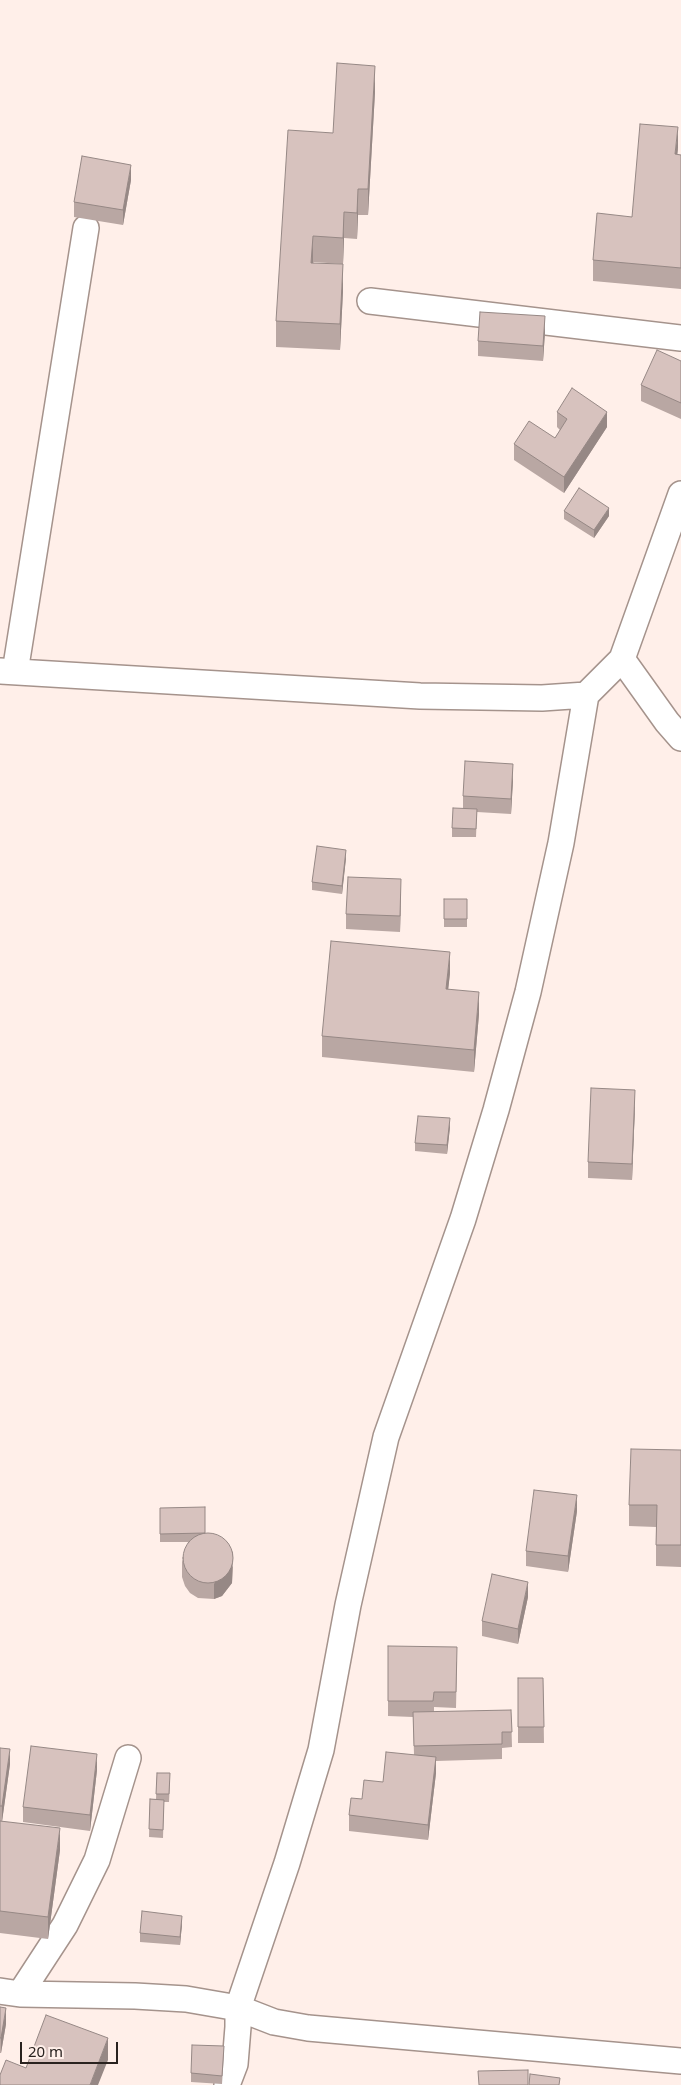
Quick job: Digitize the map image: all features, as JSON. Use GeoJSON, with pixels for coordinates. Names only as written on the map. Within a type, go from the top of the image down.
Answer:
{"type":"FeatureCollection","features":[{"type":"Feature","properties":{"kind":"street"},"geometry":{"type":"LineString","coordinates":[[86,228],[8,672],[420,696],[542,698],[586,695]]}},
{"type":"Feature","properties":{"kind":"street"},"geometry":{"type":"LineString","coordinates":[[370,301],[681,338]]}},
{"type":"Feature","properties":{"kind":"street"},"geometry":{"type":"LineString","coordinates":[[227,2085],[235,2064],[238,2008],[287,1863],[321,1750],[348,1605],[386,1437],[463,1219],[496,1110],[528,992],[561,843],[586,695],[622,659],[681,494]]}},
{"type":"Feature","properties":{"kind":"street"},"geometry":{"type":"LineString","coordinates":[[622,659],[667,722],[681,738]]}},
{"type":"Feature","properties":{"kind":"street"},"geometry":{"type":"LineString","coordinates":[[10,1992],[65,1925],[97,1860],[128,1758]]}},
{"type":"Feature","properties":{"kind":"street"},"geometry":{"type":"LineString","coordinates":[[10,1992],[186,1999],[238,2008],[274,2022],[308,2028],[681,2061]]}},
{"type":"Feature","properties":{"kind":"building"},"geometry":{"type":"Polygon","coordinates":[[[337,63],[375,66],[368,189],[358,189],[357,213],[344,212],[343,238],[313,236],[311,263],[343,264],[340,324],[276,321],[288,130],[333,133],[337,63]]]}},
{"type":"Feature","properties":{"kind":"building"},"geometry":{"type":"Polygon","coordinates":[[[640,124],[678,127],[675,154],[681,155],[681,268],[593,260],[597,213],[632,217],[640,124]]]}},
{"type":"Feature","properties":{"kind":"building"},"geometry":{"type":"Polygon","coordinates":[[[82,156],[131,165],[123,210],[74,202],[82,156]]]}},
{"type":"Feature","properties":{"kind":"building"},"geometry":{"type":"Polygon","coordinates":[[[480,312],[545,316],[543,346],[478,341],[480,312]]]}},
{"type":"Feature","properties":{"kind":"building"},"geometry":{"type":"Polygon","coordinates":[[[657,350],[681,361],[681,403],[641,385],[657,350]]]}},
{"type":"Feature","properties":{"kind":"building"},"geometry":{"type":"Polygon","coordinates":[[[572,388],[607,412],[564,477],[514,444],[529,421],[555,438],[567,419],[557,412],[572,388]]]}},
{"type":"Feature","properties":{"kind":"building"},"geometry":{"type":"Polygon","coordinates":[[[579,488],[609,508],[594,530],[564,511],[579,488]]]}},
{"type":"Feature","properties":{"kind":"building"},"geometry":{"type":"Polygon","coordinates":[[[465,761],[513,764],[511,799],[463,796],[465,761]]]}},
{"type":"Feature","properties":{"kind":"building"},"geometry":{"type":"Polygon","coordinates":[[[453,808],[477,809],[476,829],[452,828],[453,808]]]}},
{"type":"Feature","properties":{"kind":"building"},"geometry":{"type":"Polygon","coordinates":[[[317,846],[346,850],[342,886],[312,882],[317,846]]]}},
{"type":"Feature","properties":{"kind":"building"},"geometry":{"type":"Polygon","coordinates":[[[348,877],[401,879],[400,916],[346,914],[348,877]]]}},
{"type":"Feature","properties":{"kind":"building"},"geometry":{"type":"Polygon","coordinates":[[[444,899],[467,899],[467,919],[444,919],[444,899]]]}},
{"type":"Feature","properties":{"kind":"building"},"geometry":{"type":"Polygon","coordinates":[[[331,941],[450,952],[446,989],[479,992],[474,1050],[322,1036],[331,941]]]}},
{"type":"Feature","properties":{"kind":"building"},"geometry":{"type":"Polygon","coordinates":[[[591,1088],[635,1090],[632,1164],[588,1162],[591,1088]]]}},
{"type":"Feature","properties":{"kind":"building"},"geometry":{"type":"Polygon","coordinates":[[[418,1116],[450,1118],[447,1145],[415,1143],[418,1116]]]}},
{"type":"Feature","properties":{"kind":"building"},"geometry":{"type":"Polygon","coordinates":[[[631,1449],[681,1450],[681,1545],[656,1545],[657,1505],[629,1505],[631,1449]]]}},
{"type":"Feature","properties":{"kind":"building"},"geometry":{"type":"Polygon","coordinates":[[[534,1490],[577,1495],[568,1556],[526,1551],[534,1490]]]}},
{"type":"Feature","properties":{"kind":"building"},"geometry":{"type":"Polygon","coordinates":[[[205,1507],[205,1533],[160,1534],[160,1508],[205,1507]]]}},
{"type":"Feature","properties":{"kind":"building"},"geometry":{"type":"Polygon","coordinates":[[[213,1533],[226,1540],[232,1548],[232,1568],[226,1576],[218,1582],[203,1583],[190,1576],[184,1568],[183,1553],[190,1540],[198,1534],[213,1533]]]}},
{"type":"Feature","properties":{"kind":"building"},"geometry":{"type":"Polygon","coordinates":[[[492,1574],[528,1582],[518,1629],[482,1621],[492,1574]]]}},
{"type":"Feature","properties":{"kind":"building"},"geometry":{"type":"Polygon","coordinates":[[[388,1646],[457,1647],[456,1692],[434,1692],[433,1701],[388,1701],[388,1646]]]}},
{"type":"Feature","properties":{"kind":"building"},"geometry":{"type":"Polygon","coordinates":[[[518,1678],[543,1678],[544,1727],[518,1727],[518,1678]]]}},
{"type":"Feature","properties":{"kind":"building"},"geometry":{"type":"Polygon","coordinates":[[[511,1710],[512,1732],[502,1732],[502,1744],[414,1746],[413,1712],[511,1710]]]}},
{"type":"Feature","properties":{"kind":"building"},"geometry":{"type":"Polygon","coordinates":[[[31,1746],[97,1754],[90,1815],[23,1807],[31,1746]]]}},
{"type":"Feature","properties":{"kind":"building"},"geometry":{"type":"Polygon","coordinates":[[[0,1748],[10,1749],[2,1806],[0,1806],[0,1748]]]}},
{"type":"Feature","properties":{"kind":"building"},"geometry":{"type":"Polygon","coordinates":[[[386,1752],[436,1757],[428,1825],[349,1815],[351,1798],[362,1799],[364,1780],[383,1782],[386,1752]]]}},
{"type":"Feature","properties":{"kind":"building"},"geometry":{"type":"Polygon","coordinates":[[[157,1773],[170,1773],[169,1794],[156,1794],[157,1773]]]}},
{"type":"Feature","properties":{"kind":"building"},"geometry":{"type":"Polygon","coordinates":[[[150,1799],[164,1800],[163,1830],[149,1829],[150,1799]]]}},
{"type":"Feature","properties":{"kind":"building"},"geometry":{"type":"Polygon","coordinates":[[[0,1821],[60,1828],[48,1917],[0,1911],[0,1821]]]}},
{"type":"Feature","properties":{"kind":"building"},"geometry":{"type":"Polygon","coordinates":[[[142,1911],[182,1916],[180,1937],[140,1933],[142,1911]]]}},
{"type":"Feature","properties":{"kind":"building"},"geometry":{"type":"Polygon","coordinates":[[[0,2007],[6,2008],[1,2038],[0,2038],[0,2007]]]}},
{"type":"Feature","properties":{"kind":"building"},"geometry":{"type":"Polygon","coordinates":[[[46,2015],[108,2038],[90,2085],[0,2085],[0,2075],[6,2060],[26,2068],[46,2015]]]}},
{"type":"Feature","properties":{"kind":"building"},"geometry":{"type":"Polygon","coordinates":[[[192,2045],[224,2046],[222,2076],[191,2073],[192,2045]]]}},
{"type":"Feature","properties":{"kind":"building"},"geometry":{"type":"Polygon","coordinates":[[[528,2070],[528,2085],[479,2085],[478,2071],[528,2070]]]}},
{"type":"Feature","properties":{"kind":"building"},"geometry":{"type":"Polygon","coordinates":[[[530,2074],[560,2078],[559,2085],[529,2085],[530,2074]]]}}]}
